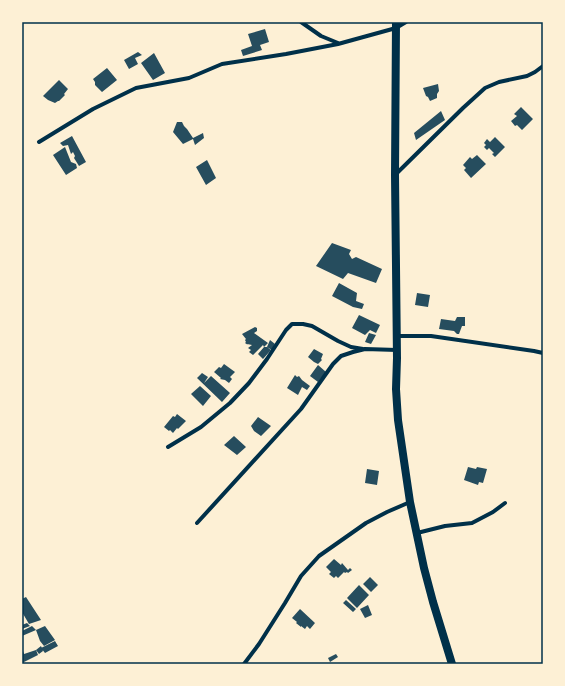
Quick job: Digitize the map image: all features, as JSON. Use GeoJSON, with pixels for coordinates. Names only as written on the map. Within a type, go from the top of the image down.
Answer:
{"type":"FeatureCollection","features":[{"type":"Feature","properties":{"kind":"main road"},"geometry":{"type":"LineString","coordinates":[[396,25],[394,175],[397,336],[396,389],[398,420],[416,533],[433,602],[452,664]]}},
{"type":"Feature","properties":{"kind":"street"},"geometry":{"type":"LineString","coordinates":[[301,22],[321,36],[338,44]]}},
{"type":"Feature","properties":{"kind":"street"},"geometry":{"type":"LineString","coordinates":[[39,142],[93,109],[136,88],[189,78],[222,64],[338,44],[406,22]]}},
{"type":"Feature","properties":{"kind":"street"},"geometry":{"type":"LineString","coordinates":[[394,175],[485,88],[499,82],[527,76],[543,66]]}},
{"type":"Feature","properties":{"kind":"street"},"geometry":{"type":"LineString","coordinates":[[168,447],[201,427],[230,403],[267,359],[286,330],[292,324],[312,326],[351,347],[397,350]]}},
{"type":"Feature","properties":{"kind":"street"},"geometry":{"type":"LineString","coordinates":[[397,336],[431,336],[543,353]]}},
{"type":"Feature","properties":{"kind":"street"},"geometry":{"type":"LineString","coordinates":[[196,523],[301,409],[333,364],[341,356],[365,349]]}},
{"type":"Feature","properties":{"kind":"street"},"geometry":{"type":"LineString","coordinates":[[244,664],[259,644],[301,576],[319,556],[366,523],[410,502]]}},
{"type":"Feature","properties":{"kind":"street"},"geometry":{"type":"LineString","coordinates":[[416,533],[445,526],[472,523],[493,512],[505,503]]}},
{"type":"Feature","properties":{"kind":"building"},"geometry":{"type":"Polygon","coordinates":[[[265,29],[269,42],[260,45],[262,50],[243,56],[241,50],[252,46],[248,34],[265,29]]]}},
{"type":"Feature","properties":{"kind":"building"},"geometry":{"type":"Polygon","coordinates":[[[138,52],[142,55],[135,58],[138,64],[129,69],[124,60],[138,52]]]}},
{"type":"Feature","properties":{"kind":"building"},"geometry":{"type":"Polygon","coordinates":[[[154,53],[165,73],[153,80],[141,63],[154,53]]]}},
{"type":"Feature","properties":{"kind":"building"},"geometry":{"type":"Polygon","coordinates":[[[107,68],[117,80],[102,92],[95,85],[93,79],[107,68]]]}},
{"type":"Feature","properties":{"kind":"building"},"geometry":{"type":"Polygon","coordinates":[[[59,80],[68,89],[64,94],[65,95],[55,103],[43,96],[59,80]]]}},
{"type":"Feature","properties":{"kind":"building"},"geometry":{"type":"Polygon","coordinates":[[[438,84],[439,91],[437,98],[430,101],[423,88],[438,84]]]}},
{"type":"Feature","properties":{"kind":"building"},"geometry":{"type":"Polygon","coordinates":[[[521,107],[533,119],[522,130],[517,125],[515,126],[511,121],[517,116],[514,114],[521,107]]]}},
{"type":"Feature","properties":{"kind":"building"},"geometry":{"type":"Polygon","coordinates":[[[441,111],[445,120],[416,140],[414,133],[441,111]]]}},
{"type":"Feature","properties":{"kind":"building"},"geometry":{"type":"Polygon","coordinates":[[[177,122],[182,122],[193,138],[203,133],[204,138],[195,145],[193,139],[183,144],[173,132],[177,122]]]}},
{"type":"Feature","properties":{"kind":"building"},"geometry":{"type":"Polygon","coordinates":[[[72,136],[86,162],[79,166],[74,158],[75,156],[73,152],[71,154],[68,145],[63,146],[60,143],[72,136]]]}},
{"type":"Feature","properties":{"kind":"building"},"geometry":{"type":"Polygon","coordinates":[[[495,137],[505,147],[495,157],[492,154],[494,153],[489,148],[487,150],[484,147],[486,145],[484,143],[487,139],[490,142],[495,137]]]}},
{"type":"Feature","properties":{"kind":"building"},"geometry":{"type":"Polygon","coordinates":[[[65,147],[71,162],[76,164],[77,168],[66,175],[53,155],[65,147]]]}},
{"type":"Feature","properties":{"kind":"building"},"geometry":{"type":"Polygon","coordinates":[[[477,155],[486,164],[471,178],[464,170],[466,168],[463,165],[470,157],[472,159],[477,155]]]}},
{"type":"Feature","properties":{"kind":"building"},"geometry":{"type":"Polygon","coordinates":[[[207,160],[216,178],[206,185],[196,167],[207,160]]]}},
{"type":"Feature","properties":{"kind":"building"},"geometry":{"type":"Polygon","coordinates":[[[332,243],[351,250],[349,254],[352,259],[356,257],[382,269],[376,283],[348,273],[343,279],[316,266],[332,243]]]}},
{"type":"Feature","properties":{"kind":"building"},"geometry":{"type":"Polygon","coordinates":[[[339,283],[357,293],[356,301],[364,304],[362,309],[353,307],[332,296],[339,283]]]}},
{"type":"Feature","properties":{"kind":"building"},"geometry":{"type":"Polygon","coordinates":[[[417,293],[430,295],[428,307],[415,305],[417,293]]]}},
{"type":"Feature","properties":{"kind":"building"},"geometry":{"type":"Polygon","coordinates":[[[359,315],[380,325],[376,333],[370,330],[365,335],[352,328],[359,315]]]}},
{"type":"Feature","properties":{"kind":"building"},"geometry":{"type":"Polygon","coordinates":[[[457,317],[465,317],[465,326],[462,326],[459,334],[454,331],[439,329],[441,319],[455,321],[457,317]]]}},
{"type":"Feature","properties":{"kind":"building"},"geometry":{"type":"Polygon","coordinates":[[[255,327],[257,328],[257,331],[254,333],[268,343],[264,347],[263,345],[253,355],[249,352],[251,350],[248,348],[252,345],[245,343],[246,339],[242,334],[255,327]]]}},
{"type":"Feature","properties":{"kind":"building"},"geometry":{"type":"Polygon","coordinates":[[[369,333],[376,335],[371,344],[365,342],[369,333]]]}},
{"type":"Feature","properties":{"kind":"building"},"geometry":{"type":"Polygon","coordinates":[[[270,340],[275,344],[272,350],[267,347],[270,340]]]}},
{"type":"Feature","properties":{"kind":"building"},"geometry":{"type":"Polygon","coordinates":[[[264,347],[271,350],[263,359],[258,354],[264,347]]]}},
{"type":"Feature","properties":{"kind":"building"},"geometry":{"type":"Polygon","coordinates":[[[314,349],[323,354],[322,360],[318,364],[308,357],[314,349]]]}},
{"type":"Feature","properties":{"kind":"building"},"geometry":{"type":"Polygon","coordinates":[[[224,364],[235,372],[230,377],[232,379],[229,383],[220,379],[221,378],[214,372],[219,367],[221,368],[224,364]]]}},
{"type":"Feature","properties":{"kind":"building"},"geometry":{"type":"Polygon","coordinates":[[[318,365],[326,372],[318,382],[310,376],[318,365]]]}},
{"type":"Feature","properties":{"kind":"building"},"geometry":{"type":"Polygon","coordinates":[[[202,373],[208,377],[204,383],[211,376],[230,393],[222,402],[197,378],[202,373]]]}},
{"type":"Feature","properties":{"kind":"building"},"geometry":{"type":"Polygon","coordinates":[[[295,375],[297,377],[299,376],[310,386],[307,390],[302,387],[298,395],[287,388],[295,375]]]}},
{"type":"Feature","properties":{"kind":"building"},"geometry":{"type":"Polygon","coordinates":[[[200,386],[211,396],[203,406],[191,394],[200,386]]]}},
{"type":"Feature","properties":{"kind":"building"},"geometry":{"type":"Polygon","coordinates":[[[177,414],[186,421],[173,433],[164,427],[173,416],[175,417],[177,414]]]}},
{"type":"Feature","properties":{"kind":"building"},"geometry":{"type":"Polygon","coordinates":[[[258,417],[271,426],[261,436],[254,431],[251,426],[258,417]]]}},
{"type":"Feature","properties":{"kind":"building"},"geometry":{"type":"Polygon","coordinates":[[[234,436],[246,447],[237,455],[224,445],[234,436]]]}},
{"type":"Feature","properties":{"kind":"building"},"geometry":{"type":"Polygon","coordinates":[[[468,467],[487,469],[483,483],[479,482],[478,485],[464,480],[468,467]]]}},
{"type":"Feature","properties":{"kind":"building"},"geometry":{"type":"Polygon","coordinates":[[[367,469],[379,471],[377,485],[365,483],[367,469]]]}},
{"type":"Feature","properties":{"kind":"building"},"geometry":{"type":"Polygon","coordinates":[[[334,559],[341,565],[342,563],[348,570],[350,568],[352,570],[348,573],[344,572],[338,578],[336,576],[334,578],[329,574],[331,572],[326,567],[334,559]]]}},
{"type":"Feature","properties":{"kind":"building"},"geometry":{"type":"Polygon","coordinates":[[[370,577],[378,585],[371,592],[363,584],[370,577]]]}},
{"type":"Feature","properties":{"kind":"building"},"geometry":{"type":"Polygon","coordinates":[[[359,585],[369,595],[357,608],[347,598],[359,585]]]}},
{"type":"Feature","properties":{"kind":"building"},"geometry":{"type":"Polygon","coordinates":[[[26,597],[41,620],[29,624],[22,612],[22,599],[26,597]]]}},
{"type":"Feature","properties":{"kind":"building"},"geometry":{"type":"Polygon","coordinates":[[[346,600],[356,609],[353,612],[343,603],[346,600]]]}},
{"type":"Feature","properties":{"kind":"building"},"geometry":{"type":"Polygon","coordinates":[[[368,605],[372,615],[365,618],[360,609],[368,605]]]}},
{"type":"Feature","properties":{"kind":"building"},"geometry":{"type":"Polygon","coordinates":[[[300,609],[315,623],[310,629],[307,626],[305,629],[301,627],[292,618],[300,609]]]}},
{"type":"Feature","properties":{"kind":"building"},"geometry":{"type":"Polygon","coordinates":[[[27,623],[30,626],[22,629],[22,625],[27,623]]]}},
{"type":"Feature","properties":{"kind":"building"},"geometry":{"type":"Polygon","coordinates":[[[32,626],[36,630],[22,636],[22,631],[32,626]]]}},
{"type":"Feature","properties":{"kind":"building"},"geometry":{"type":"Polygon","coordinates":[[[45,626],[55,640],[44,646],[40,641],[36,630],[45,626]]]}},
{"type":"Feature","properties":{"kind":"building"},"geometry":{"type":"Polygon","coordinates":[[[55,641],[58,646],[45,653],[41,648],[55,641]]]}},
{"type":"Feature","properties":{"kind":"building"},"geometry":{"type":"Polygon","coordinates":[[[41,646],[43,651],[39,654],[36,650],[41,646]]]}},
{"type":"Feature","properties":{"kind":"building"},"geometry":{"type":"Polygon","coordinates":[[[22,648],[24,654],[36,650],[38,655],[22,663],[22,648]]]}},
{"type":"Feature","properties":{"kind":"building"},"geometry":{"type":"Polygon","coordinates":[[[336,654],[338,657],[330,662],[328,658],[336,654]]]}}]}
